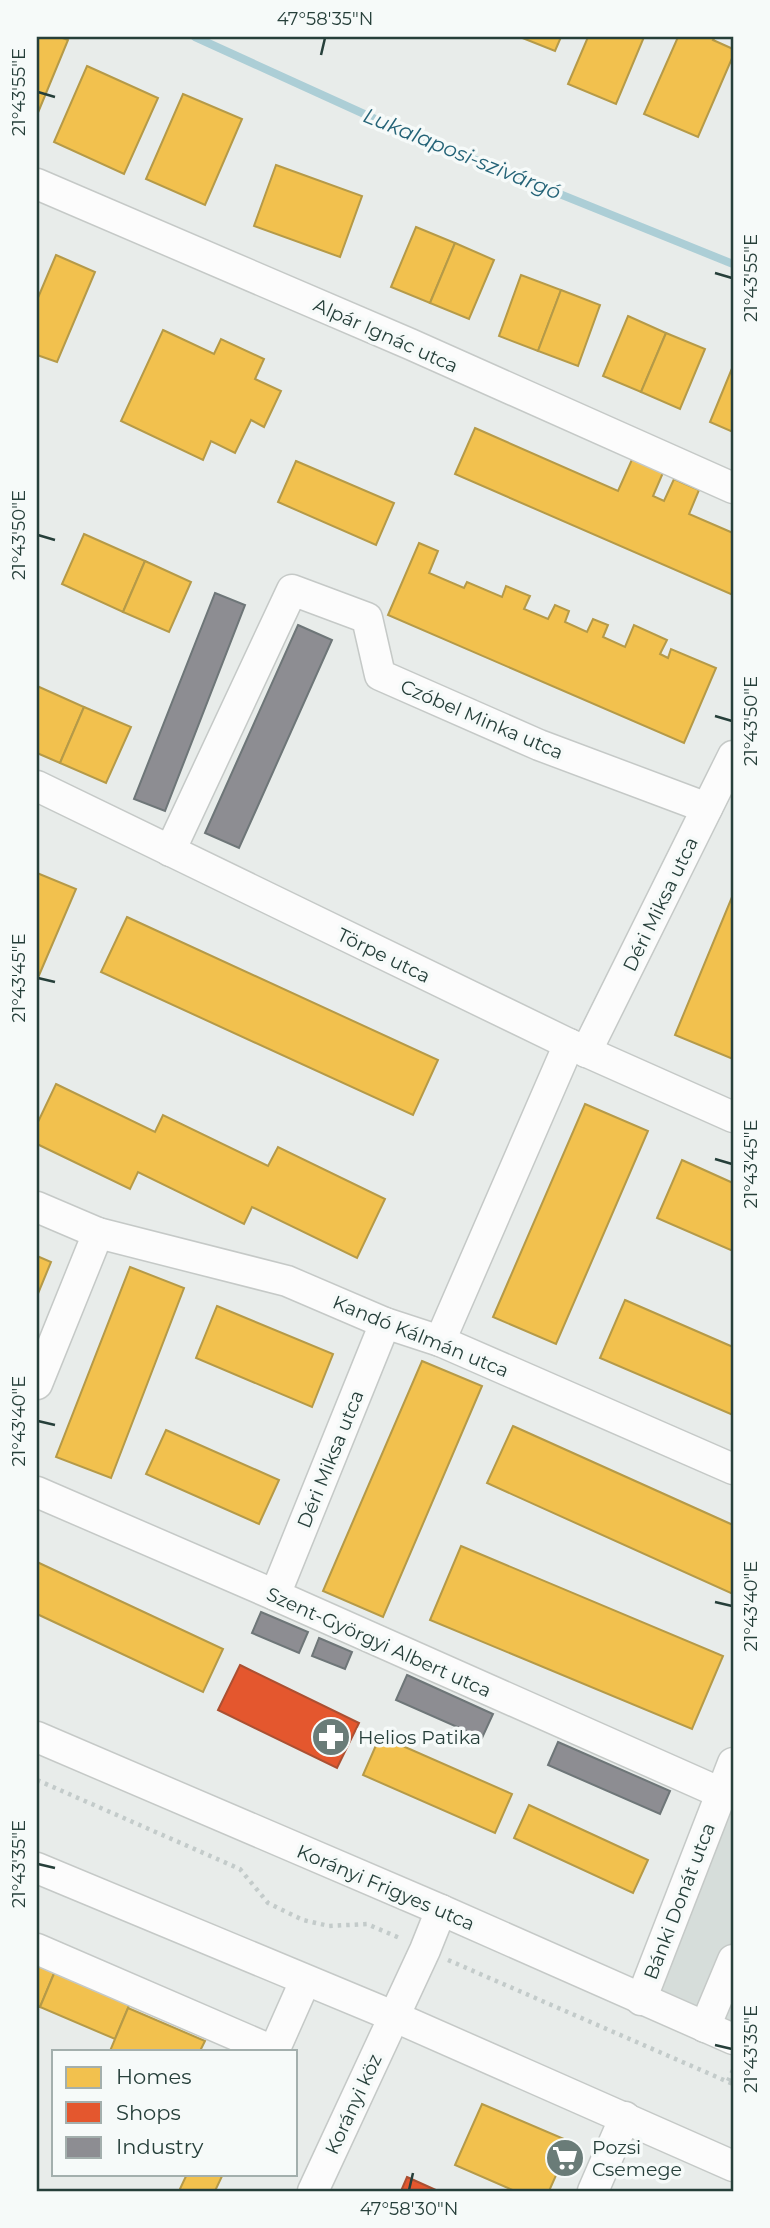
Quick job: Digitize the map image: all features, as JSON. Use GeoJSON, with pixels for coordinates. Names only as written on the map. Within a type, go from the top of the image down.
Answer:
{"type":"FeatureCollection","features":[{"type":"Feature","properties":{"kind":"street","name":"Alpár Ignác utca"},"geometry":{"type":"LineString","coordinates":[[37,184],[410,344],[733,488]]}},
{"type":"Feature","properties":{"kind":"street","name":"Czóbel Minka utca"},"geometry":{"type":"LineString","coordinates":[[170,851],[292,590],[367,618],[380,675],[539,745],[707,808]]}},
{"type":"Feature","properties":{"kind":"street","name":"Déri Miksa utca"},"geometry":{"type":"LineString","coordinates":[[440,1341],[578,1048],[733,756]]}},
{"type":"Feature","properties":{"kind":"street","name":"Törpe utca"},"geometry":{"type":"LineString","coordinates":[[37,786],[578,1048],[733,1117]]}},
{"type":"Feature","properties":{"kind":"street","name":"Kandó Kálmán utca"},"geometry":{"type":"LineString","coordinates":[[37,1207],[99,1233],[288,1281],[385,1323],[440,1341],[733,1469]]}},
{"type":"Feature","properties":{"kind":"street"},"geometry":{"type":"LineString","coordinates":[[37,1384],[99,1233]]}},
{"type":"Feature","properties":{"kind":"street","name":"Déri Miksa utca"},"geometry":{"type":"LineString","coordinates":[[275,1595],[385,1323]]}},
{"type":"Feature","properties":{"kind":"street","name":"Szent-Györgyi Albert utca"},"geometry":{"type":"LineString","coordinates":[[37,1492],[721,1793]]}},
{"type":"Feature","properties":{"kind":"street","name":"Korányi Frigyes utca"},"geometry":{"type":"LineString","coordinates":[[37,1737],[441,1910],[733,2039]]}},
{"type":"Feature","properties":{"kind":"street","name":"Bánki Donát utca"},"geometry":{"type":"LineString","coordinates":[[641,2000],[733,1763]]}},
{"type":"Feature","properties":{"kind":"street"},"geometry":{"type":"LineString","coordinates":[[37,1868],[393,2016],[733,2166]]}},
{"type":"Feature","properties":{"kind":"street","name":"Korányi köz"},"geometry":{"type":"LineString","coordinates":[[313,2191],[441,1910]]}},
{"type":"Feature","properties":{"kind":"street"},"geometry":{"type":"LineString","coordinates":[[37,1949],[272,2050]]}},
{"type":"Feature","properties":{"kind":"street"},"geometry":{"type":"LineString","coordinates":[[705,2027],[733,1959]]}},
{"type":"Feature","properties":{"kind":"street"},"geometry":{"type":"LineString","coordinates":[[274,2050],[305,1981]]}},
{"type":"Feature","properties":{"kind":"street"},"geometry":{"type":"LineString","coordinates":[[593,2191],[625,2117]]}},
{"type":"Feature","properties":{"kind":"path"},"geometry":{"type":"LineString","coordinates":[[37,1780],[240,1869],[268,1903],[303,1920],[329,1926],[367,1924],[731,2082],[733,2070]]}},
{"type":"Feature","properties":{"kind":"shaded area"},"geometry":{"type":"Polygon","coordinates":[[[733,1763],[733,2039],[641,2000],[733,1763]]]}},
{"type":"Feature","properties":{"kind":"building: Homes"},"geometry":{"type":"Polygon","coordinates":[[[37,37],[60,37],[68,40],[37,115],[37,37]]]}},
{"type":"Feature","properties":{"kind":"building: Homes"},"geometry":{"type":"Polygon","coordinates":[[[520,37],[561,37],[555,51],[520,37]]]}},
{"type":"Feature","properties":{"kind":"building: Homes"},"geometry":{"type":"Polygon","coordinates":[[[588,37],[644,37],[616,104],[568,84],[588,37]]]}},
{"type":"Feature","properties":{"kind":"building: Homes"},"geometry":{"type":"Polygon","coordinates":[[[678,37],[715,37],[713,40],[733,49],[733,56],[698,137],[644,114],[678,37]]]}},
{"type":"Feature","properties":{"kind":"building: Homes"},"geometry":{"type":"Polygon","coordinates":[[[87,66],[158,98],[124,174],[54,142],[87,66]]]}},
{"type":"Feature","properties":{"kind":"building: Homes"},"geometry":{"type":"Polygon","coordinates":[[[183,94],[242,119],[205,205],[146,179],[183,94]]]}},
{"type":"Feature","properties":{"kind":"building: Homes"},"geometry":{"type":"Polygon","coordinates":[[[276,165],[362,196],[340,257],[254,226],[276,165]]]}},
{"type":"Feature","properties":{"kind":"building: Homes"},"geometry":{"type":"Polygon","coordinates":[[[416,227],[455,243],[430,303],[391,287],[416,227]]]}},
{"type":"Feature","properties":{"kind":"building: Homes"},"geometry":{"type":"Polygon","coordinates":[[[455,243],[494,260],[469,319],[430,303],[455,243]]]}},
{"type":"Feature","properties":{"kind":"building: Homes"},"geometry":{"type":"Polygon","coordinates":[[[56,255],[95,272],[57,362],[37,355],[37,300],[56,255]]]}},
{"type":"Feature","properties":{"kind":"building: Homes"},"geometry":{"type":"Polygon","coordinates":[[[521,275],[561,290],[538,351],[499,336],[521,275]]]}},
{"type":"Feature","properties":{"kind":"building: Homes"},"geometry":{"type":"Polygon","coordinates":[[[561,290],[600,305],[578,366],[538,351],[561,290]]]}},
{"type":"Feature","properties":{"kind":"building: Homes"},"geometry":{"type":"Polygon","coordinates":[[[628,316],[666,333],[641,392],[603,376],[628,316]]]}},
{"type":"Feature","properties":{"kind":"building: Homes"},"geometry":{"type":"Polygon","coordinates":[[[163,330],[214,354],[221,339],[264,359],[255,379],[281,391],[264,427],[251,420],[235,453],[211,441],[203,460],[121,421],[163,330]]]}},
{"type":"Feature","properties":{"kind":"building: Homes"},"geometry":{"type":"Polygon","coordinates":[[[666,333],[705,349],[680,409],[641,392],[666,333]]]}},
{"type":"Feature","properties":{"kind":"building: Homes"},"geometry":{"type":"Polygon","coordinates":[[[733,366],[733,432],[710,422],[733,366]]]}},
{"type":"Feature","properties":{"kind":"building: Homes"},"geometry":{"type":"Polygon","coordinates":[[[475,428],[618,491],[634,455],[665,468],[653,496],[664,501],[674,479],[699,490],[689,514],[733,533],[733,595],[455,474],[475,428]]]}},
{"type":"Feature","properties":{"kind":"building: Homes"},"geometry":{"type":"Polygon","coordinates":[[[296,461],[394,503],[376,545],[278,502],[296,461]]]}},
{"type":"Feature","properties":{"kind":"building: Homes"},"geometry":{"type":"Polygon","coordinates":[[[84,534],[145,561],[123,612],[62,584],[84,534]]]}},
{"type":"Feature","properties":{"kind":"building: Homes"},"geometry":{"type":"Polygon","coordinates":[[[419,543],[438,551],[429,573],[464,588],[467,582],[502,597],[506,586],[530,596],[524,609],[548,619],[555,605],[569,611],[565,622],[587,632],[593,619],[608,625],[603,637],[625,647],[634,625],[667,640],[660,654],[668,658],[671,649],[716,668],[684,743],[388,615],[419,543]]]}},
{"type":"Feature","properties":{"kind":"building: Homes"},"geometry":{"type":"Polygon","coordinates":[[[145,561],[191,582],[169,632],[123,612],[145,561]]]}},
{"type":"Feature","properties":{"kind":"building: Homes"},"geometry":{"type":"Polygon","coordinates":[[[37,686],[84,707],[60,763],[37,753],[37,686]]]}},
{"type":"Feature","properties":{"kind":"building: Homes"},"geometry":{"type":"Polygon","coordinates":[[[84,707],[131,727],[106,783],[60,763],[84,707]]]}},
{"type":"Feature","properties":{"kind":"building: Homes"},"geometry":{"type":"Polygon","coordinates":[[[37,873],[76,889],[37,980],[37,873]]]}},
{"type":"Feature","properties":{"kind":"building: Homes"},"geometry":{"type":"Polygon","coordinates":[[[733,897],[733,1059],[675,1035],[733,897]]]}},
{"type":"Feature","properties":{"kind":"building: Homes"},"geometry":{"type":"Polygon","coordinates":[[[127,917],[438,1060],[413,1115],[101,972],[127,917]]]}},
{"type":"Feature","properties":{"kind":"building: Homes"},"geometry":{"type":"Polygon","coordinates":[[[56,1084],[155,1132],[163,1115],[268,1166],[278,1147],[385,1199],[357,1258],[252,1207],[244,1224],[138,1172],[130,1189],[37,1144],[37,1124],[56,1084]]]}},
{"type":"Feature","properties":{"kind":"building: Homes"},"geometry":{"type":"Polygon","coordinates":[[[585,1104],[648,1131],[556,1344],[493,1317],[585,1104]]]}},
{"type":"Feature","properties":{"kind":"building: Homes"},"geometry":{"type":"Polygon","coordinates":[[[682,1160],[733,1183],[733,1251],[657,1218],[682,1160]]]}},
{"type":"Feature","properties":{"kind":"building: Homes"},"geometry":{"type":"Polygon","coordinates":[[[37,1256],[51,1262],[37,1296],[37,1256]]]}},
{"type":"Feature","properties":{"kind":"building: Homes"},"geometry":{"type":"Polygon","coordinates":[[[130,1267],[184,1288],[111,1478],[56,1457],[130,1267]]]}},
{"type":"Feature","properties":{"kind":"building: Homes"},"geometry":{"type":"Polygon","coordinates":[[[625,1300],[733,1347],[733,1415],[600,1358],[625,1300]]]}},
{"type":"Feature","properties":{"kind":"building: Homes"},"geometry":{"type":"Polygon","coordinates":[[[217,1306],[333,1354],[312,1407],[196,1358],[217,1306]]]}},
{"type":"Feature","properties":{"kind":"building: Homes"},"geometry":{"type":"Polygon","coordinates":[[[422,1361],[482,1386],[383,1617],[323,1591],[422,1361]]]}},
{"type":"Feature","properties":{"kind":"building: Homes"},"geometry":{"type":"Polygon","coordinates":[[[513,1426],[733,1525],[733,1594],[487,1483],[513,1426]]]}},
{"type":"Feature","properties":{"kind":"building: Homes"},"geometry":{"type":"Polygon","coordinates":[[[166,1430],[279,1480],[259,1524],[146,1474],[166,1430]]]}},
{"type":"Feature","properties":{"kind":"building: Homes"},"geometry":{"type":"Polygon","coordinates":[[[461,1546],[723,1656],[692,1729],[430,1620],[461,1546]]]}},
{"type":"Feature","properties":{"kind":"building: Homes"},"geometry":{"type":"Polygon","coordinates":[[[37,1562],[223,1649],[203,1692],[37,1614],[37,1562]]]}},
{"type":"Feature","properties":{"kind":"building: Homes"},"geometry":{"type":"Polygon","coordinates":[[[380,1736],[512,1794],[495,1833],[363,1775],[380,1736]]]}},
{"type":"Feature","properties":{"kind":"building: Homes"},"geometry":{"type":"Polygon","coordinates":[[[529,1805],[648,1860],[633,1893],[514,1838],[529,1805]]]}},
{"type":"Feature","properties":{"kind":"building: Homes"},"geometry":{"type":"Polygon","coordinates":[[[37,1955],[58,1964],[40,2007],[37,2006],[37,1955]]]}},
{"type":"Feature","properties":{"kind":"building: Homes"},"geometry":{"type":"Polygon","coordinates":[[[58,1964],[133,1996],[115,2039],[40,2007],[58,1964]]]}},
{"type":"Feature","properties":{"kind":"building: Homes"},"geometry":{"type":"Polygon","coordinates":[[[128,2008],[205,2041],[200,2050],[110,2050],[128,2008]]]}},
{"type":"Feature","properties":{"kind":"building: Homes"},"geometry":{"type":"Polygon","coordinates":[[[482,2104],[571,2142],[549,2191],[515,2191],[455,2165],[482,2104]]]}},
{"type":"Feature","properties":{"kind":"building: Homes"},"geometry":{"type":"Polygon","coordinates":[[[186,2176],[222,2176],[215,2191],[179,2191],[186,2176]]]}},
{"type":"Feature","properties":{"kind":"building: Shops"},"geometry":{"type":"Polygon","coordinates":[[[240,1665],[359,1723],[337,1768],[218,1710],[240,1665]]]}},
{"type":"Feature","properties":{"kind":"building: Shops"},"geometry":{"type":"Polygon","coordinates":[[[407,2177],[438,2191],[401,2191],[407,2177]]]}},
{"type":"Feature","properties":{"kind":"building: Industry"},"geometry":{"type":"Polygon","coordinates":[[[215,593],[245,605],[165,811],[134,799],[215,593]]]}},
{"type":"Feature","properties":{"kind":"building: Industry"},"geometry":{"type":"Polygon","coordinates":[[[298,625],[332,640],[239,848],[205,833],[298,625]]]}},
{"type":"Feature","properties":{"kind":"building: Industry"},"geometry":{"type":"Polygon","coordinates":[[[261,1612],[308,1632],[299,1653],[252,1633],[261,1612]]]}},
{"type":"Feature","properties":{"kind":"building: Industry"},"geometry":{"type":"Polygon","coordinates":[[[319,1638],[352,1652],[345,1669],[312,1656],[319,1638]]]}},
{"type":"Feature","properties":{"kind":"building: Industry"},"geometry":{"type":"Polygon","coordinates":[[[407,1675],[493,1714],[482,1738],[396,1700],[407,1675]]]}},
{"type":"Feature","properties":{"kind":"building: Industry"},"geometry":{"type":"Polygon","coordinates":[[[558,1742],[670,1791],[660,1814],[548,1765],[558,1742]]]}},
{"type":"Feature","properties":{"kind":"waterway","name":"Lukalaposi-szivárgó"},"geometry":{"type":"LineString","coordinates":[[195,37],[384,123],[733,264]]}},
{"type":"Feature","properties":{"kind":"place","name":"Helios Patika"},"geometry":{"type":"Point","coordinates":[331,1737]}},
{"type":"Feature","properties":{"kind":"place","name":"Pozsi Csemege"},"geometry":{"type":"Point","coordinates":[565,2158]}}]}
